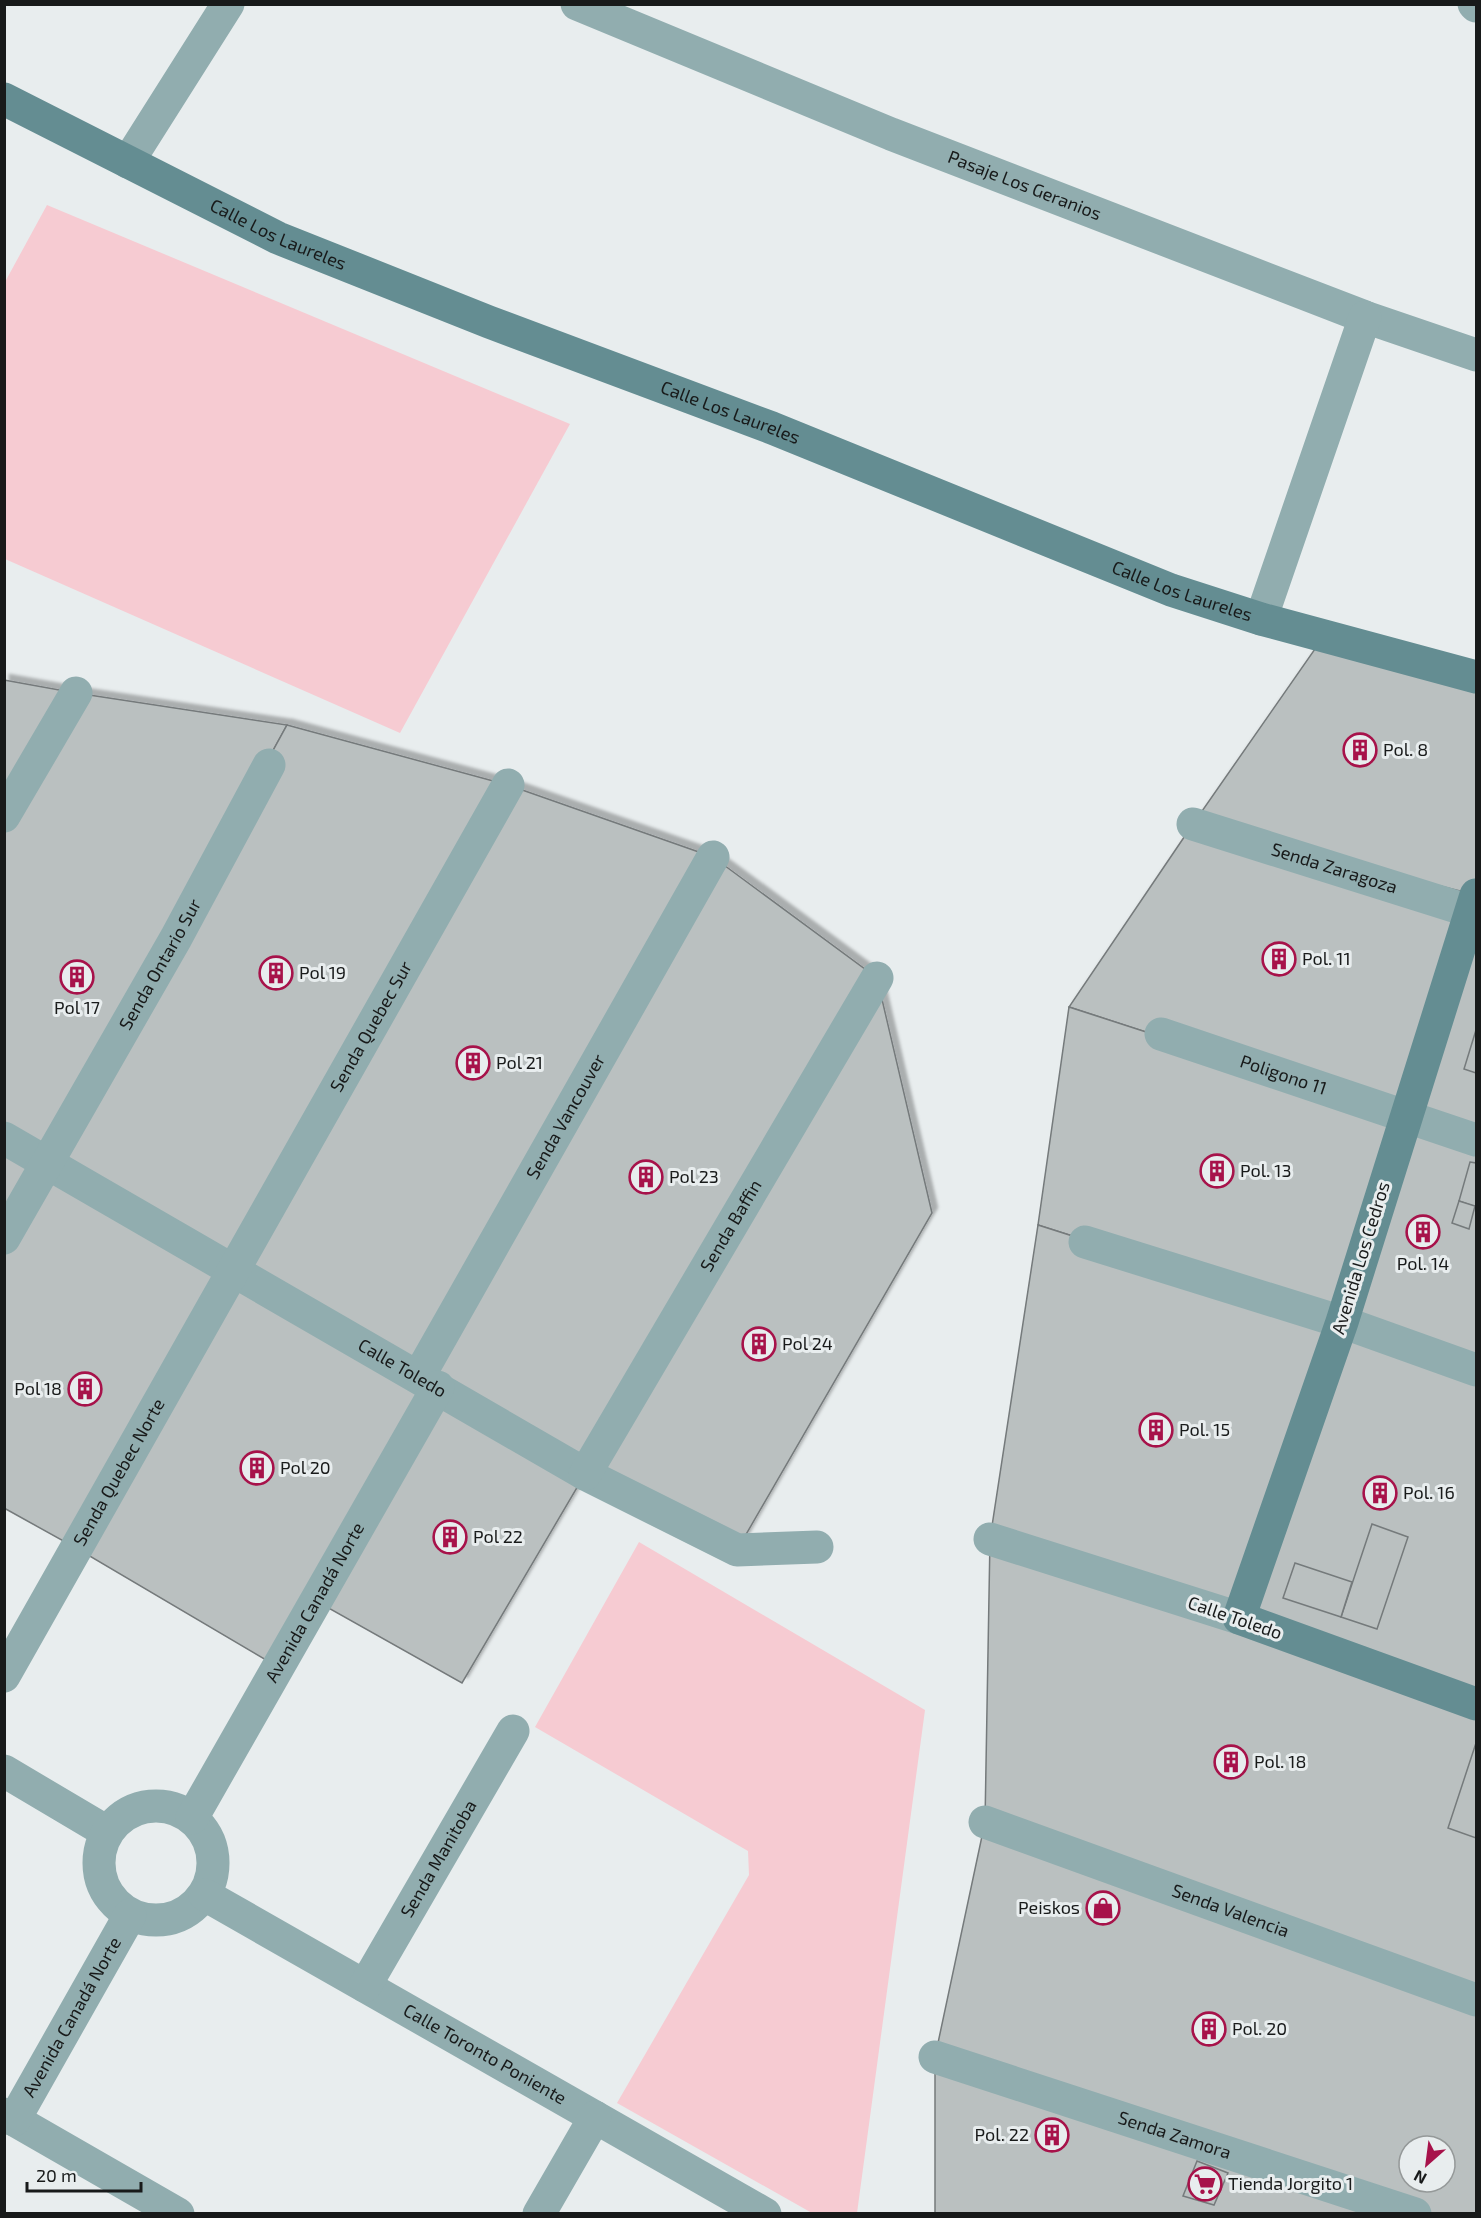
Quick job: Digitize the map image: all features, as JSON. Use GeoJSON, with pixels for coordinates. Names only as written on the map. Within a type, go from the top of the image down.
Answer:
{"type":"FeatureCollection","features":[{"type":"Feature","properties":{"kind":"street"},"geometry":{"type":"LineString","coordinates":[[128,162],[228,4]]}},
{"type":"Feature","properties":{"kind":"street","name":"Pasaje Los Geranios"},"geometry":{"type":"LineString","coordinates":[[577,4],[891,134],[1365,317],[1476,356]]}},
{"type":"Feature","properties":{"kind":"street","name":"Calle Los Laureles"},"geometry":{"type":"LineString","coordinates":[[4,99],[289,243],[772,428],[1172,590],[1261,619],[1476,677]]}},
{"type":"Feature","properties":{"kind":"street"},"geometry":{"type":"LineString","coordinates":[[1261,619],[1365,317]]}},
{"type":"Feature","properties":{"kind":"street"},"geometry":{"type":"LineString","coordinates":[[4,816],[76,693]]}},
{"type":"Feature","properties":{"kind":"street","name":"Senda Ontario Sur"},"geometry":{"type":"LineString","coordinates":[[4,1238],[176,938],[268,765]]}},
{"type":"Feature","properties":{"kind":"street","name":"Senda Quebec Sur"},"geometry":{"type":"LineString","coordinates":[[232,1269],[508,785]]}},
{"type":"Feature","properties":{"kind":"street","name":"Senda Zaragoza"},"geometry":{"type":"LineString","coordinates":[[1193,824],[1475,907]]}},
{"type":"Feature","properties":{"kind":"street","name":"Senda Vancouver"},"geometry":{"type":"LineString","coordinates":[[429,1381],[713,857]]}},
{"type":"Feature","properties":{"kind":"street","name":"Avenida Los Cedros"},"geometry":{"type":"LineString","coordinates":[[1239,1618],[1342,1322],[1405,1116],[1475,907]]}},
{"type":"Feature","properties":{"kind":"street","name":"Senda Baffin"},"geometry":{"type":"LineString","coordinates":[[585,1474],[877,978]]}},
{"type":"Feature","properties":{"kind":"street","name":"Poligono 11"},"geometry":{"type":"LineString","coordinates":[[1161,1034],[1476,1140]]}},
{"type":"Feature","properties":{"kind":"street","name":"Calle Toledo"},"geometry":{"type":"LineString","coordinates":[[4,1138],[48,1161],[429,1381],[585,1474],[737,1550],[817,1547]]}},
{"type":"Feature","properties":{"kind":"street"},"geometry":{"type":"LineString","coordinates":[[1085,1242],[1342,1322],[1476,1370]]}},
{"type":"Feature","properties":{"kind":"street","name":"Senda Quebec Norte"},"geometry":{"type":"LineString","coordinates":[[4,1676],[232,1269]]}},
{"type":"Feature","properties":{"kind":"street","name":"Avenida Canadá Norte"},"geometry":{"type":"LineString","coordinates":[[192,1818],[429,1381]]}},
{"type":"Feature","properties":{"kind":"street","name":"Calle Toledo"},"geometry":{"type":"LineString","coordinates":[[990,1539],[1239,1618],[1476,1704]]}},
{"type":"Feature","properties":{"kind":"street","name":"Senda Manitoba"},"geometry":{"type":"LineString","coordinates":[[365,1986],[513,1731]]}},
{"type":"Feature","properties":{"kind":"street"},"geometry":{"type":"LineString","coordinates":[[4,1772],[107,1832]]}},
{"type":"Feature","properties":{"kind":"street"},"geometry":{"type":"LineString","coordinates":[[163,1806],[192,1818],[209,1841],[214,1868],[205,1895],[185,1914],[157,1921],[130,1915],[106,1893],[98,1863],[107,1832],[131,1811],[163,1806]]}},
{"type":"Feature","properties":{"kind":"street","name":"Senda Valencia"},"geometry":{"type":"LineString","coordinates":[[985,1822],[1476,2000]]}},
{"type":"Feature","properties":{"kind":"street","name":"Calle Toronto Poniente"},"geometry":{"type":"LineString","coordinates":[[205,1895],[765,2214]]}},
{"type":"Feature","properties":{"kind":"street","name":"Avenida Canadá Norte"},"geometry":{"type":"LineString","coordinates":[[9,2117],[130,1915]]}},
{"type":"Feature","properties":{"kind":"street","name":"Senda Zamora"},"geometry":{"type":"LineString","coordinates":[[935,2057],[1414,2214]]}},
{"type":"Feature","properties":{"kind":"street"},"geometry":{"type":"LineString","coordinates":[[9,2117],[178,2214]]}},
{"type":"Feature","properties":{"kind":"street"},"geometry":{"type":"LineString","coordinates":[[539,2214],[595,2117]]}},
{"type":"Feature","properties":{"kind":"shaded area"},"geometry":{"type":"Polygon","coordinates":[[[47,205],[570,424],[400,733],[5,559],[5,282],[47,205]]]}},
{"type":"Feature","properties":{"kind":"shaded area"},"geometry":{"type":"Polygon","coordinates":[[[639,1542],[925,1710],[857,2213],[812,2213],[617,2103],[749,1875],[748,1851],[535,1727],[639,1542]]]}},
{"type":"Feature","properties":{"kind":"building","name":"Pol. 8"},"geometry":{"type":"Polygon","coordinates":[[[1324,636],[1476,677],[1476,895],[1193,824],[1324,636]]]}},
{"type":"Feature","properties":{"kind":"building"},"geometry":{"type":"Polygon","coordinates":[[[4,680],[76,693],[4,816],[4,680]]]}},
{"type":"Feature","properties":{"kind":"building","name":"Pol 17"},"geometry":{"type":"Polygon","coordinates":[[[76,693],[287,725],[48,1161],[4,1138],[4,816],[76,693]]]}},
{"type":"Feature","properties":{"kind":"building","name":"Pol 19"},"geometry":{"type":"Polygon","coordinates":[[[287,725],[508,785],[232,1269],[48,1161],[287,725]]]}},
{"type":"Feature","properties":{"kind":"building","name":"Pol 21"},"geometry":{"type":"Polygon","coordinates":[[[508,785],[713,857],[419,1376],[232,1269],[508,785]]]}},
{"type":"Feature","properties":{"kind":"building","name":"Pol. 11"},"geometry":{"type":"Polygon","coordinates":[[[1193,824],[1472,911],[1405,1116],[1069,1007],[1193,824]]]}},
{"type":"Feature","properties":{"kind":"building","name":"Pol 23"},"geometry":{"type":"Polygon","coordinates":[[[713,857],[877,978],[585,1474],[419,1376],[713,857]]]}},
{"type":"Feature","properties":{"kind":"building"},"geometry":{"type":"Polygon","coordinates":[[[1476,913],[1476,1142],[1405,1116],[1476,913]]]}},
{"type":"Feature","properties":{"kind":"building","name":"Pol 24"},"geometry":{"type":"Polygon","coordinates":[[[877,978],[932,1213],[737,1550],[585,1474],[877,978]]]}},
{"type":"Feature","properties":{"kind":"building","name":"Pol. 13"},"geometry":{"type":"Polygon","coordinates":[[[1069,1007],[1405,1116],[1342,1322],[1038,1225],[1069,1007]]]}},
{"type":"Feature","properties":{"kind":"building"},"geometry":{"type":"Polygon","coordinates":[[[1476,1030],[1476,1073],[1464,1069],[1476,1030]]]}},
{"type":"Feature","properties":{"kind":"building","name":"Pol. 14"},"geometry":{"type":"Polygon","coordinates":[[[1405,1116],[1476,1142],[1476,1368],[1342,1322],[1405,1116]]]}},
{"type":"Feature","properties":{"kind":"building"},"geometry":{"type":"Polygon","coordinates":[[[4,1138],[48,1161],[4,1238],[4,1138]]]}},
{"type":"Feature","properties":{"kind":"building","name":"Pol 18"},"geometry":{"type":"Polygon","coordinates":[[[48,1161],[232,1269],[76,1548],[4,1508],[4,1238],[48,1161]]]}},
{"type":"Feature","properties":{"kind":"building"},"geometry":{"type":"Polygon","coordinates":[[[1470,1162],[1476,1163],[1476,1207],[1459,1201],[1470,1162]]]}},
{"type":"Feature","properties":{"kind":"building"},"geometry":{"type":"Polygon","coordinates":[[[1459,1201],[1475,1206],[1469,1229],[1452,1223],[1459,1201]]]}},
{"type":"Feature","properties":{"kind":"building","name":"Pol. 15"},"geometry":{"type":"Polygon","coordinates":[[[1038,1225],[1342,1322],[1239,1618],[990,1539],[1038,1225]]]}},
{"type":"Feature","properties":{"kind":"building","name":"Pol 20"},"geometry":{"type":"Polygon","coordinates":[[[232,1269],[438,1387],[278,1667],[76,1548],[232,1269]]]}},
{"type":"Feature","properties":{"kind":"building","name":"Pol. 16"},"geometry":{"type":"Polygon","coordinates":[[[1342,1322],[1476,1368],[1476,1703],[1239,1618],[1342,1322]]]}},
{"type":"Feature","properties":{"kind":"building","name":"Pol. 16"},"geometry":{"type":"Polygon","coordinates":[[[1342,1322],[1476,1368],[1476,1703],[1239,1618],[1342,1322]]]}},
{"type":"Feature","properties":{"kind":"building","name":"Pol 22"},"geometry":{"type":"Polygon","coordinates":[[[438,1387],[585,1474],[462,1683],[316,1601],[438,1387]]]}},
{"type":"Feature","properties":{"kind":"building"},"geometry":{"type":"Polygon","coordinates":[[[1372,1524],[1408,1537],[1377,1629],[1341,1617],[1372,1524]]]}},
{"type":"Feature","properties":{"kind":"building","name":"Pol. 18"},"geometry":{"type":"Polygon","coordinates":[[[990,1539],[1476,1703],[1476,2000],[985,1822],[990,1539]]]}},
{"type":"Feature","properties":{"kind":"building"},"geometry":{"type":"Polygon","coordinates":[[[1295,1563],[1352,1582],[1341,1617],[1283,1598],[1295,1563]]]}},
{"type":"Feature","properties":{"kind":"building"},"geometry":{"type":"Polygon","coordinates":[[[1476,1743],[1476,1838],[1448,1828],[1476,1743]]]}},
{"type":"Feature","properties":{"kind":"building","name":"Pol. 20"},"geometry":{"type":"Polygon","coordinates":[[[985,1822],[1476,2000],[1476,2214],[1404,2214],[935,2057],[985,1822]]]}},
{"type":"Feature","properties":{"kind":"building","name":"Pol. 22"},"geometry":{"type":"Polygon","coordinates":[[[935,2057],[1404,2214],[935,2214],[935,2057]]]}},
{"type":"Feature","properties":{"kind":"building","name":"Tienda Jorgito 1"},"geometry":{"type":"Polygon","coordinates":[[[1197,2161],[1228,2173],[1214,2205],[1183,2196],[1197,2161]]]}},
{"type":"Feature","properties":{"kind":"place","name":"Pol. 8"},"geometry":{"type":"Point","coordinates":[1360,750]}},
{"type":"Feature","properties":{"kind":"place","name":"Pol. 11"},"geometry":{"type":"Point","coordinates":[1279,959]}},
{"type":"Feature","properties":{"kind":"place","name":"Pol 19"},"geometry":{"type":"Point","coordinates":[276,973]}},
{"type":"Feature","properties":{"kind":"place","name":"Pol 17"},"geometry":{"type":"Point","coordinates":[77,977]}},
{"type":"Feature","properties":{"kind":"place","name":"Pol 21"},"geometry":{"type":"Point","coordinates":[473,1063]}},
{"type":"Feature","properties":{"kind":"place","name":"Pol. 13"},"geometry":{"type":"Point","coordinates":[1217,1171]}},
{"type":"Feature","properties":{"kind":"place","name":"Pol 23"},"geometry":{"type":"Point","coordinates":[646,1177]}},
{"type":"Feature","properties":{"kind":"place","name":"Pol. 14"},"geometry":{"type":"Point","coordinates":[1423,1232]}},
{"type":"Feature","properties":{"kind":"place","name":"Pol 24"},"geometry":{"type":"Point","coordinates":[759,1344]}},
{"type":"Feature","properties":{"kind":"place","name":"Pol 18"},"geometry":{"type":"Point","coordinates":[85,1389]}},
{"type":"Feature","properties":{"kind":"place","name":"Pol. 15"},"geometry":{"type":"Point","coordinates":[1156,1430]}},
{"type":"Feature","properties":{"kind":"place","name":"Pol 20"},"geometry":{"type":"Point","coordinates":[257,1468]}},
{"type":"Feature","properties":{"kind":"place","name":"Pol. 16"},"geometry":{"type":"Point","coordinates":[1380,1493]}},
{"type":"Feature","properties":{"kind":"place","name":"Pol 22"},"geometry":{"type":"Point","coordinates":[450,1537]}},
{"type":"Feature","properties":{"kind":"place","name":"Pol. 18"},"geometry":{"type":"Point","coordinates":[1231,1762]}},
{"type":"Feature","properties":{"kind":"place","name":"Peiskos"},"geometry":{"type":"Point","coordinates":[1103,1908]}},
{"type":"Feature","properties":{"kind":"place","name":"Pol. 20"},"geometry":{"type":"Point","coordinates":[1209,2029]}},
{"type":"Feature","properties":{"kind":"place","name":"Pol. 22"},"geometry":{"type":"Point","coordinates":[1052,2135]}},
{"type":"Feature","properties":{"kind":"place","name":"Tienda Jorgito 1"},"geometry":{"type":"Point","coordinates":[1205,2184]}}]}
